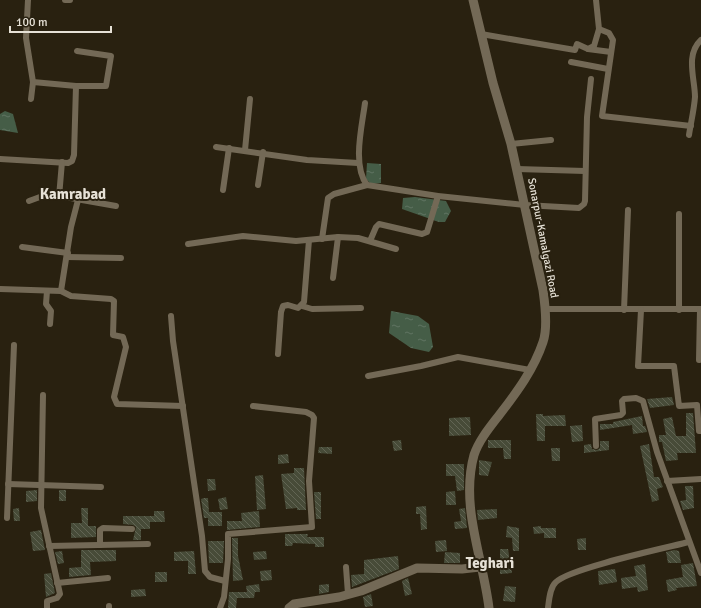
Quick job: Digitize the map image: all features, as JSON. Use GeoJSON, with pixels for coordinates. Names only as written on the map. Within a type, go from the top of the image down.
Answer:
{"type":"FeatureCollection","features":[{"type":"Feature","properties":{"kind":"main road","name":"Sonarpur-Kamalgazi Road"},"geometry":{"type":"LineString","coordinates":[[473,0],[517,169],[543,290],[545,309],[544,340],[530,370],[483,436],[475,454],[472,469],[470,503],[480,567],[489,608]]}},
{"type":"Feature","properties":{"kind":"main road"},"geometry":{"type":"LineString","coordinates":[[289,608],[299,602],[348,594],[371,588],[417,568],[462,569],[480,567]]}},
{"type":"Feature","properties":{"kind":"street"},"geometry":{"type":"LineString","coordinates":[[28,0],[26,38],[32,82],[31,99]]}},
{"type":"Feature","properties":{"kind":"street"},"geometry":{"type":"LineString","coordinates":[[65,0],[70,0]]}},
{"type":"Feature","properties":{"kind":"street"},"geometry":{"type":"LineString","coordinates":[[588,49],[594,46],[599,29],[596,0]]}},
{"type":"Feature","properties":{"kind":"street"},"geometry":{"type":"LineString","coordinates":[[599,29],[612,36],[602,116],[691,126]]}},
{"type":"Feature","properties":{"kind":"street"},"geometry":{"type":"LineString","coordinates":[[481,34],[575,50],[577,44],[588,49],[611,52]]}},
{"type":"Feature","properties":{"kind":"street"},"geometry":{"type":"LineString","coordinates":[[689,135],[695,98],[692,62],[697,44],[701,40]]}},
{"type":"Feature","properties":{"kind":"street"},"geometry":{"type":"LineString","coordinates":[[32,82],[76,86],[106,86],[111,56],[77,51]]}},
{"type":"Feature","properties":{"kind":"street"},"geometry":{"type":"LineString","coordinates":[[571,62],[608,69]]}},
{"type":"Feature","properties":{"kind":"street"},"geometry":{"type":"LineString","coordinates":[[322,238],[328,198],[334,194],[367,185],[438,196],[525,205],[582,206],[585,200],[587,117],[591,79]]}},
{"type":"Feature","properties":{"kind":"street"},"geometry":{"type":"LineString","coordinates":[[0,159],[62,162],[72,161],[74,155],[76,86]]}},
{"type":"Feature","properties":{"kind":"street"},"geometry":{"type":"LineString","coordinates":[[245,150],[250,99]]}},
{"type":"Feature","properties":{"kind":"street"},"geometry":{"type":"LineString","coordinates":[[365,103],[358,163],[363,181],[367,185]]}},
{"type":"Feature","properties":{"kind":"street"},"geometry":{"type":"LineString","coordinates":[[511,144],[551,140]]}},
{"type":"Feature","properties":{"kind":"street"},"geometry":{"type":"LineString","coordinates":[[216,147],[263,152],[307,160],[358,163]]}},
{"type":"Feature","properties":{"kind":"street"},"geometry":{"type":"LineString","coordinates":[[223,190],[229,148]]}},
{"type":"Feature","properties":{"kind":"street"},"geometry":{"type":"LineString","coordinates":[[258,185],[263,152]]}},
{"type":"Feature","properties":{"kind":"street"},"geometry":{"type":"LineString","coordinates":[[59,197],[62,162]]}},
{"type":"Feature","properties":{"kind":"street"},"geometry":{"type":"LineString","coordinates":[[517,169],[585,171]]}},
{"type":"Feature","properties":{"kind":"street"},"geometry":{"type":"LineString","coordinates":[[29,200],[48,194],[116,206]]}},
{"type":"Feature","properties":{"kind":"street"},"geometry":{"type":"LineString","coordinates":[[370,241],[376,227],[379,224],[422,234],[427,232],[438,196]]}},
{"type":"Feature","properties":{"kind":"street"},"geometry":{"type":"LineString","coordinates":[[61,291],[68,255],[71,227],[78,200]]}},
{"type":"Feature","properties":{"kind":"street"},"geometry":{"type":"LineString","coordinates":[[624,310],[628,210]]}},
{"type":"Feature","properties":{"kind":"street"},"geometry":{"type":"LineString","coordinates":[[679,214],[679,310]]}},
{"type":"Feature","properties":{"kind":"street"},"geometry":{"type":"LineString","coordinates":[[188,244],[243,236],[284,240],[309,240],[338,237],[358,238],[396,249]]}},
{"type":"Feature","properties":{"kind":"street"},"geometry":{"type":"LineString","coordinates":[[334,278],[338,237]]}},
{"type":"Feature","properties":{"kind":"street"},"geometry":{"type":"LineString","coordinates":[[302,306],[305,293],[309,240]]}},
{"type":"Feature","properties":{"kind":"street"},"geometry":{"type":"LineString","coordinates":[[22,247],[68,255],[121,258]]}},
{"type":"Feature","properties":{"kind":"street"},"geometry":{"type":"LineString","coordinates":[[0,289],[61,291],[72,296],[111,299],[114,301],[113,335],[122,338],[126,347],[114,397],[117,404],[183,406]]}},
{"type":"Feature","properties":{"kind":"street"},"geometry":{"type":"LineString","coordinates":[[47,291],[46,304],[51,311],[50,324]]}},
{"type":"Feature","properties":{"kind":"street"},"geometry":{"type":"LineString","coordinates":[[278,354],[281,312],[283,306],[288,305],[298,308],[302,306],[312,309],[361,308]]}},
{"type":"Feature","properties":{"kind":"street"},"geometry":{"type":"LineString","coordinates":[[545,309],[700,310],[699,360]]}},
{"type":"Feature","properties":{"kind":"street"},"geometry":{"type":"LineString","coordinates":[[641,310],[638,366],[674,366],[679,406],[697,405],[699,431],[701,431]]}},
{"type":"Feature","properties":{"kind":"street"},"geometry":{"type":"LineString","coordinates":[[171,316],[202,536],[205,571],[210,578],[225,581]]}},
{"type":"Feature","properties":{"kind":"street"},"geometry":{"type":"LineString","coordinates":[[7,518],[14,345]]}},
{"type":"Feature","properties":{"kind":"street"},"geometry":{"type":"LineString","coordinates":[[368,376],[458,357],[530,370]]}},
{"type":"Feature","properties":{"kind":"street"},"geometry":{"type":"LineString","coordinates":[[43,394],[42,515],[59,597],[47,601],[47,608]]}},
{"type":"Feature","properties":{"kind":"street"},"geometry":{"type":"LineString","coordinates":[[596,446],[595,419],[621,415],[623,413],[622,401],[624,399],[640,399],[647,410],[657,452],[701,573]]}},
{"type":"Feature","properties":{"kind":"street"},"geometry":{"type":"LineString","coordinates":[[220,608],[224,597],[228,559],[227,538],[231,533],[312,528],[309,481],[314,418],[306,412],[253,406]]}},
{"type":"Feature","properties":{"kind":"street"},"geometry":{"type":"LineString","coordinates":[[667,481],[701,479]]}},
{"type":"Feature","properties":{"kind":"street"},"geometry":{"type":"LineString","coordinates":[[8,484],[101,487]]}},
{"type":"Feature","properties":{"kind":"street"},"geometry":{"type":"LineString","coordinates":[[100,545],[100,535],[103,528],[132,529]]}},
{"type":"Feature","properties":{"kind":"street"},"geometry":{"type":"LineString","coordinates":[[548,608],[553,586],[559,579],[591,567],[689,542]]}},
{"type":"Feature","properties":{"kind":"street"},"geometry":{"type":"LineString","coordinates":[[49,546],[148,544]]}},
{"type":"Feature","properties":{"kind":"street"},"geometry":{"type":"LineString","coordinates":[[346,567],[348,594]]}},
{"type":"Feature","properties":{"kind":"street"},"geometry":{"type":"LineString","coordinates":[[57,582],[108,578]]}},
{"type":"Feature","properties":{"kind":"water"},"geometry":{"type":"Polygon","coordinates":[[[5,111],[13,114],[18,133],[0,130],[0,114],[5,111]]]}},
{"type":"Feature","properties":{"kind":"water"},"geometry":{"type":"Polygon","coordinates":[[[367,163],[381,164],[381,183],[371,184],[366,179],[367,163]]]}},
{"type":"Feature","properties":{"kind":"water"},"geometry":{"type":"Polygon","coordinates":[[[415,197],[446,201],[451,211],[445,222],[439,222],[402,209],[403,198],[415,197]]]}},
{"type":"Feature","properties":{"kind":"water"},"geometry":{"type":"Polygon","coordinates":[[[391,311],[418,316],[429,324],[433,347],[429,352],[411,348],[389,333],[391,311]]]}},
{"type":"Feature","properties":{"kind":"building"},"geometry":{"type":"Polygon","coordinates":[[[672,397],[674,405],[650,408],[647,399],[672,397]]]}},
{"type":"Feature","properties":{"kind":"building"},"geometry":{"type":"Polygon","coordinates":[[[686,413],[693,413],[696,453],[677,453],[678,460],[666,461],[662,442],[659,442],[659,435],[666,435],[663,419],[672,417],[676,436],[686,436],[686,413]]]}},
{"type":"Feature","properties":{"kind":"building"},"geometry":{"type":"Polygon","coordinates":[[[536,414],[543,414],[543,416],[565,415],[566,426],[545,426],[545,441],[537,441],[536,414]]]}},
{"type":"Feature","properties":{"kind":"building"},"geometry":{"type":"Polygon","coordinates":[[[642,416],[643,426],[645,426],[647,432],[633,434],[632,425],[600,430],[600,424],[613,424],[613,422],[642,416]]]}},
{"type":"Feature","properties":{"kind":"building"},"geometry":{"type":"Polygon","coordinates":[[[470,417],[471,435],[449,436],[449,418],[470,417]]]}},
{"type":"Feature","properties":{"kind":"building"},"geometry":{"type":"Polygon","coordinates":[[[582,425],[583,441],[572,442],[570,426],[582,425]]]}},
{"type":"Feature","properties":{"kind":"building"},"geometry":{"type":"Polygon","coordinates":[[[401,440],[402,450],[394,451],[392,441],[401,440]]]}},
{"type":"Feature","properties":{"kind":"building"},"geometry":{"type":"Polygon","coordinates":[[[488,440],[511,440],[511,459],[504,459],[503,448],[488,448],[488,440]]]}},
{"type":"Feature","properties":{"kind":"building"},"geometry":{"type":"Polygon","coordinates":[[[600,441],[609,441],[609,450],[584,453],[584,445],[591,444],[592,449],[597,450],[600,448],[600,441]]]}},
{"type":"Feature","properties":{"kind":"building"},"geometry":{"type":"Polygon","coordinates":[[[649,444],[654,477],[659,477],[663,487],[657,489],[659,500],[652,502],[640,446],[649,444]]]}},
{"type":"Feature","properties":{"kind":"building"},"geometry":{"type":"Polygon","coordinates":[[[319,447],[332,447],[332,454],[318,453],[319,447]]]}},
{"type":"Feature","properties":{"kind":"building"},"geometry":{"type":"Polygon","coordinates":[[[551,448],[560,448],[560,461],[552,461],[551,448]]]}},
{"type":"Feature","properties":{"kind":"building"},"geometry":{"type":"Polygon","coordinates":[[[288,454],[289,463],[278,464],[278,455],[288,454]]]}},
{"type":"Feature","properties":{"kind":"building"},"geometry":{"type":"Polygon","coordinates":[[[479,460],[492,462],[488,476],[479,475],[479,460]]]}},
{"type":"Feature","properties":{"kind":"building"},"geometry":{"type":"Polygon","coordinates":[[[446,464],[464,464],[464,490],[457,491],[455,476],[446,476],[446,464]]]}},
{"type":"Feature","properties":{"kind":"building"},"geometry":{"type":"Polygon","coordinates":[[[294,468],[304,468],[306,510],[297,510],[297,508],[286,509],[281,474],[294,473],[294,468]]]}},
{"type":"Feature","properties":{"kind":"building"},"geometry":{"type":"Polygon","coordinates":[[[263,475],[266,509],[257,510],[255,476],[263,475]]]}},
{"type":"Feature","properties":{"kind":"building"},"geometry":{"type":"Polygon","coordinates":[[[207,479],[215,479],[216,490],[208,491],[207,479]]]}},
{"type":"Feature","properties":{"kind":"building"},"geometry":{"type":"Polygon","coordinates":[[[685,486],[693,486],[694,508],[683,510],[680,501],[686,500],[685,486]]]}},
{"type":"Feature","properties":{"kind":"building"},"geometry":{"type":"Polygon","coordinates":[[[37,490],[37,501],[26,502],[26,491],[37,490]]]}},
{"type":"Feature","properties":{"kind":"building"},"geometry":{"type":"Polygon","coordinates":[[[59,490],[66,490],[66,501],[59,501],[59,490]]]}},
{"type":"Feature","properties":{"kind":"building"},"geometry":{"type":"Polygon","coordinates":[[[455,491],[456,505],[446,505],[446,492],[455,491]]]}},
{"type":"Feature","properties":{"kind":"building"},"geometry":{"type":"Polygon","coordinates":[[[314,492],[321,492],[321,519],[316,519],[314,492]]]}},
{"type":"Feature","properties":{"kind":"building"},"geometry":{"type":"Polygon","coordinates":[[[226,497],[228,509],[220,510],[218,499],[226,497]]]}},
{"type":"Feature","properties":{"kind":"building"},"geometry":{"type":"Polygon","coordinates":[[[208,498],[209,512],[222,512],[222,526],[208,526],[208,518],[204,518],[201,499],[208,498]]]}},
{"type":"Feature","properties":{"kind":"building"},"geometry":{"type":"Polygon","coordinates":[[[426,506],[427,529],[421,530],[420,514],[416,514],[416,507],[426,506]]]}},
{"type":"Feature","properties":{"kind":"building"},"geometry":{"type":"Polygon","coordinates":[[[19,508],[20,521],[14,521],[13,509],[19,508]]]}},
{"type":"Feature","properties":{"kind":"building"},"geometry":{"type":"Polygon","coordinates":[[[81,508],[88,508],[88,526],[96,526],[96,537],[71,538],[71,523],[82,523],[81,508]]]}},
{"type":"Feature","properties":{"kind":"building"},"geometry":{"type":"Polygon","coordinates":[[[465,508],[467,528],[455,529],[454,522],[461,521],[459,509],[465,508]]]}},
{"type":"Feature","properties":{"kind":"building"},"geometry":{"type":"Polygon","coordinates":[[[497,509],[497,518],[478,520],[477,510],[497,509]]]}},
{"type":"Feature","properties":{"kind":"building"},"geometry":{"type":"Polygon","coordinates":[[[154,511],[164,511],[165,522],[150,522],[150,529],[141,529],[141,540],[133,540],[136,527],[133,525],[123,524],[123,516],[154,516],[154,511]]]}},
{"type":"Feature","properties":{"kind":"building"},"geometry":{"type":"Polygon","coordinates":[[[259,511],[260,527],[227,530],[227,521],[242,521],[241,513],[259,511]]]}},
{"type":"Feature","properties":{"kind":"building"},"geometry":{"type":"Polygon","coordinates":[[[507,526],[519,528],[519,551],[513,551],[512,538],[506,537],[507,526]]]}},
{"type":"Feature","properties":{"kind":"building"},"geometry":{"type":"Polygon","coordinates":[[[541,526],[541,528],[556,528],[556,538],[544,538],[544,533],[534,534],[533,527],[541,526]]]}},
{"type":"Feature","properties":{"kind":"building"},"geometry":{"type":"Polygon","coordinates":[[[41,530],[45,550],[33,551],[30,532],[41,530]]]}},
{"type":"Feature","properties":{"kind":"building"},"geometry":{"type":"Polygon","coordinates":[[[285,534],[308,534],[307,537],[324,537],[324,547],[315,547],[315,544],[293,543],[292,546],[285,546],[285,534]]]}},
{"type":"Feature","properties":{"kind":"building"},"geometry":{"type":"Polygon","coordinates":[[[232,538],[238,538],[238,556],[243,580],[233,581],[232,538]]]}},
{"type":"Feature","properties":{"kind":"building"},"geometry":{"type":"Polygon","coordinates":[[[586,538],[586,550],[578,550],[577,539],[586,538]]]}},
{"type":"Feature","properties":{"kind":"building"},"geometry":{"type":"Polygon","coordinates":[[[446,540],[447,551],[436,552],[435,541],[446,540]]]}},
{"type":"Feature","properties":{"kind":"building"},"geometry":{"type":"Polygon","coordinates":[[[208,541],[224,541],[223,563],[209,563],[208,541]]]}},
{"type":"Feature","properties":{"kind":"building"},"geometry":{"type":"Polygon","coordinates":[[[500,549],[508,549],[512,573],[500,574],[500,549]]]}},
{"type":"Feature","properties":{"kind":"building"},"geometry":{"type":"Polygon","coordinates":[[[81,550],[116,550],[116,561],[90,562],[91,575],[69,577],[69,568],[81,567],[81,550]]]}},
{"type":"Feature","properties":{"kind":"building"},"geometry":{"type":"Polygon","coordinates":[[[674,550],[679,551],[681,563],[668,563],[666,552],[674,550]]]}},
{"type":"Feature","properties":{"kind":"building"},"geometry":{"type":"Polygon","coordinates":[[[62,551],[64,563],[58,564],[55,552],[62,551]]]}},
{"type":"Feature","properties":{"kind":"building"},"geometry":{"type":"Polygon","coordinates":[[[194,551],[196,574],[188,574],[188,561],[174,561],[174,552],[194,551]]]}},
{"type":"Feature","properties":{"kind":"building"},"geometry":{"type":"Polygon","coordinates":[[[266,551],[267,559],[254,560],[253,552],[266,551]]]}},
{"type":"Feature","properties":{"kind":"building"},"geometry":{"type":"Polygon","coordinates":[[[445,552],[460,553],[460,563],[444,563],[445,552]]]}},
{"type":"Feature","properties":{"kind":"building"},"geometry":{"type":"Polygon","coordinates":[[[398,556],[399,569],[352,587],[351,575],[364,574],[364,560],[398,556]]]}},
{"type":"Feature","properties":{"kind":"building"},"geometry":{"type":"Polygon","coordinates":[[[693,563],[697,586],[676,588],[677,590],[668,592],[666,580],[683,577],[681,565],[693,563]]]}},
{"type":"Feature","properties":{"kind":"building"},"geometry":{"type":"Polygon","coordinates":[[[645,564],[648,590],[638,592],[637,587],[622,589],[621,578],[636,576],[634,566],[645,564]]]}},
{"type":"Feature","properties":{"kind":"building"},"geometry":{"type":"Polygon","coordinates":[[[615,569],[617,582],[599,585],[598,571],[615,569]]]}},
{"type":"Feature","properties":{"kind":"building"},"geometry":{"type":"Polygon","coordinates":[[[271,570],[272,580],[261,581],[260,571],[271,570]]]}},
{"type":"Feature","properties":{"kind":"building"},"geometry":{"type":"Polygon","coordinates":[[[155,572],[167,572],[167,582],[155,582],[155,572]]]}},
{"type":"Feature","properties":{"kind":"building"},"geometry":{"type":"Polygon","coordinates":[[[51,573],[55,593],[46,597],[44,574],[51,573]]]}},
{"type":"Feature","properties":{"kind":"building"},"geometry":{"type":"Polygon","coordinates":[[[408,578],[412,594],[405,596],[402,581],[408,578]]]}},
{"type":"Feature","properties":{"kind":"building"},"geometry":{"type":"Polygon","coordinates":[[[259,584],[260,592],[255,592],[254,598],[237,598],[236,608],[228,608],[229,592],[247,592],[246,586],[259,584]]]}},
{"type":"Feature","properties":{"kind":"building"},"geometry":{"type":"Polygon","coordinates":[[[329,584],[329,592],[319,594],[319,585],[329,584]]]}},
{"type":"Feature","properties":{"kind":"building"},"geometry":{"type":"Polygon","coordinates":[[[505,586],[516,587],[515,602],[503,601],[505,586]]]}},
{"type":"Feature","properties":{"kind":"building"},"geometry":{"type":"Polygon","coordinates":[[[145,589],[146,596],[131,597],[131,590],[145,589]]]}},
{"type":"Feature","properties":{"kind":"building"},"geometry":{"type":"Polygon","coordinates":[[[371,594],[373,606],[365,607],[363,597],[371,594]]]}},
{"type":"Feature","properties":{"kind":"district","name":"Kamrabad"},"geometry":{"type":"Point","coordinates":[73,194]}},
{"type":"Feature","properties":{"kind":"district","name":"Teghari"},"geometry":{"type":"Point","coordinates":[490,563]}}]}
